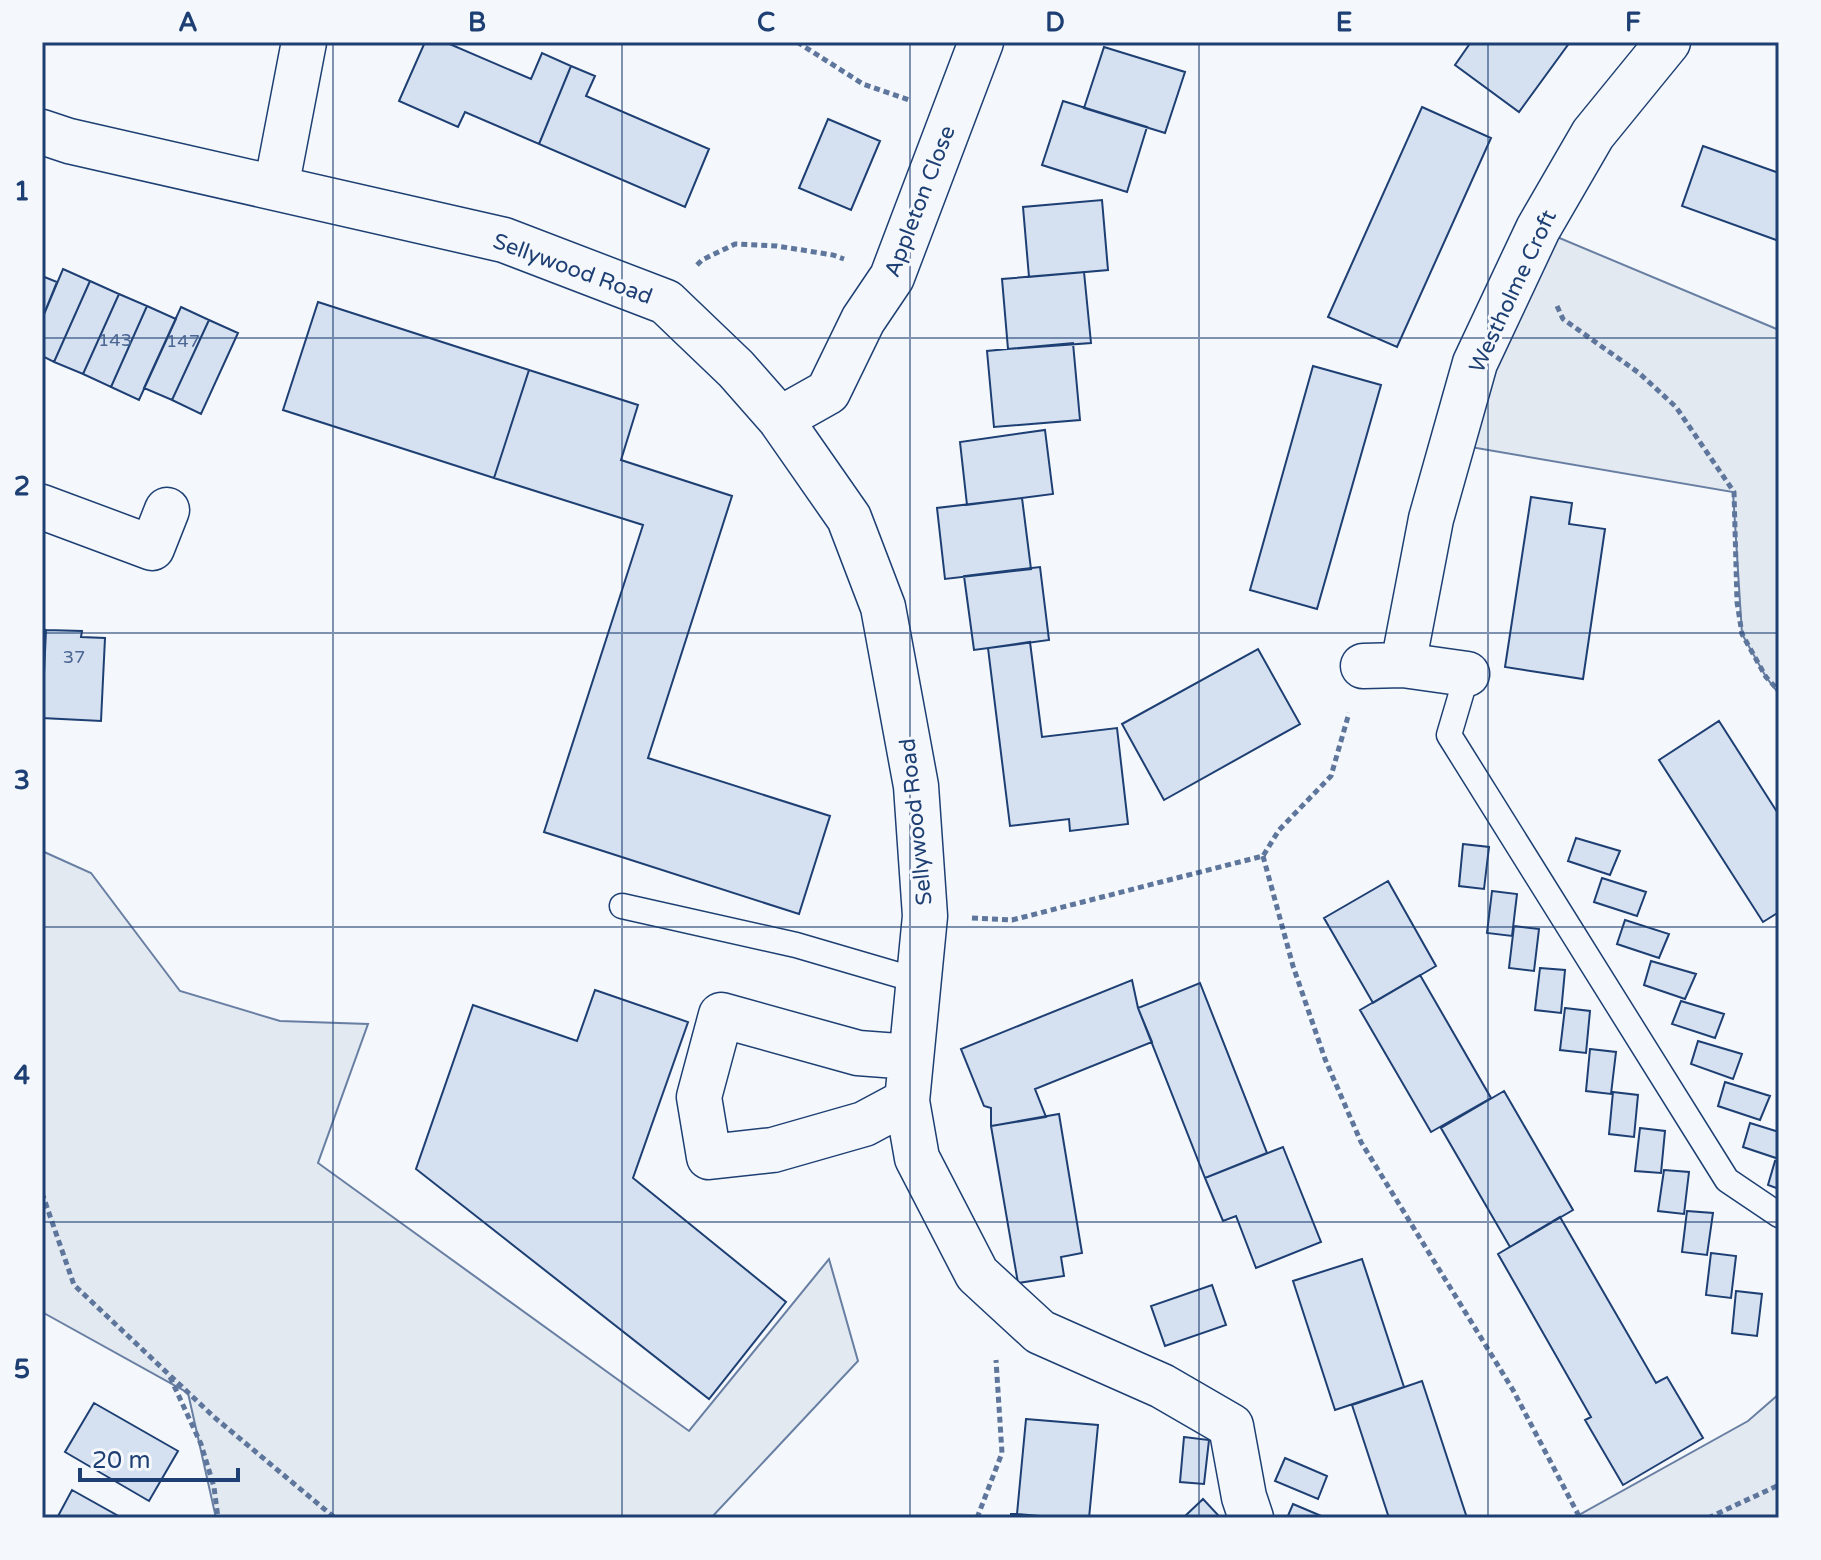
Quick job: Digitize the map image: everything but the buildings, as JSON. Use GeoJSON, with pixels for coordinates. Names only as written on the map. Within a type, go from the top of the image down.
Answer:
{"type":"FeatureCollection","features":[{"type":"Feature","properties":{"kind":"street"},"geometry":{"type":"LineString","coordinates":[[276,188],[304,42]]}},
{"type":"Feature","properties":{"kind":"street","name":"Appleton Close"},"geometry":{"type":"LineString","coordinates":[[780,419],[828,392],[863,320],[892,277],[981,42]]}},
{"type":"Feature","properties":{"kind":"street","name":"Westholme Croft"},"geometry":{"type":"LineString","coordinates":[[1383,666],[1431,519],[1475,363],[1538,229],[1593,134],[1668,42]]}},
{"type":"Feature","properties":{"kind":"street","name":"Sellywood Road"},"geometry":{"type":"LineString","coordinates":[[42,132],[69,141],[504,240],[666,302],[736,369],[780,419],[849,518],[883,607],[916,786],[925,916],[907,1101],[917,1158],[977,1274],[1040,1332],[1162,1386],[1231,1426],[1251,1518]]}},
{"type":"Feature","properties":{"kind":"street"},"geometry":{"type":"LineString","coordinates":[[42,507],[152,546]]}},
{"type":"Feature","properties":{"kind":"street"},"geometry":{"type":"LineString","coordinates":[[1383,666],[1467,674]]}},
{"type":"Feature","properties":{"kind":"street"},"geometry":{"type":"LineString","coordinates":[[907,1101],[849,1129],[773,1150],[709,1157],[699,1097],[721,1015],[858,1053],[911,1057]]}},
{"type":"Feature","properties":{"kind":"lane"},"geometry":{"type":"LineString","coordinates":[[1467,674],[1449,735],[1727,1180],[1779,1215]]}},
{"type":"Feature","properties":{"kind":"lane"},"geometry":{"type":"LineString","coordinates":[[622,906],[796,945],[919,981]]}},
{"type":"Feature","properties":{"kind":"path"},"geometry":{"type":"LineString","coordinates":[[797,42],[863,84],[953,114]]}},
{"type":"Feature","properties":{"kind":"path"},"geometry":{"type":"LineString","coordinates":[[666,302],[702,260],[735,244],[777,246],[833,255],[892,277]]}},
{"type":"Feature","properties":{"kind":"path"},"geometry":{"type":"LineString","coordinates":[[1556,305],[1563,319],[1639,373],[1676,407],[1734,492],[1737,602],[1742,634],[1766,677],[1779,691]]}},
{"type":"Feature","properties":{"kind":"path"},"geometry":{"type":"LineString","coordinates":[[925,916],[1012,920],[1263,856],[1279,830],[1331,776],[1383,666]]}},
{"type":"Feature","properties":{"kind":"path"},"geometry":{"type":"LineString","coordinates":[[1263,856],[1293,966],[1321,1046],[1361,1142],[1513,1390],[1580,1518]]}},
{"type":"Feature","properties":{"kind":"path"},"geometry":{"type":"LineString","coordinates":[[42,1193],[74,1285],[214,1417],[335,1518]]}},
{"type":"Feature","properties":{"kind":"path"},"geometry":{"type":"LineString","coordinates":[[977,1518],[1002,1453],[995,1351]]}},
{"type":"Feature","properties":{"kind":"path"},"geometry":{"type":"LineString","coordinates":[[168,1372],[201,1444],[214,1487],[218,1518]]}},
{"type":"Feature","properties":{"kind":"path"},"geometry":{"type":"LineString","coordinates":[[1708,1518],[1779,1485]]}},
{"type":"Feature","properties":{"kind":"shaded area"},"geometry":{"type":"Polygon","coordinates":[[[1538,229],[1779,330],[1779,694],[1742,634],[1733,492],[1453,444],[1538,229]]]}},
{"type":"Feature","properties":{"kind":"shaded area"},"geometry":{"type":"Polygon","coordinates":[[[42,851],[91,873],[180,991],[280,1021],[368,1024],[318,1163],[689,1431],[829,1259],[858,1361],[711,1518],[216,1518],[188,1393],[42,1312],[42,851]]]}},
{"type":"Feature","properties":{"kind":"shaded area"},"geometry":{"type":"Polygon","coordinates":[[[1779,1394],[1779,1518],[1580,1518],[1579,1515],[1748,1421],[1779,1394]]]}}]}
